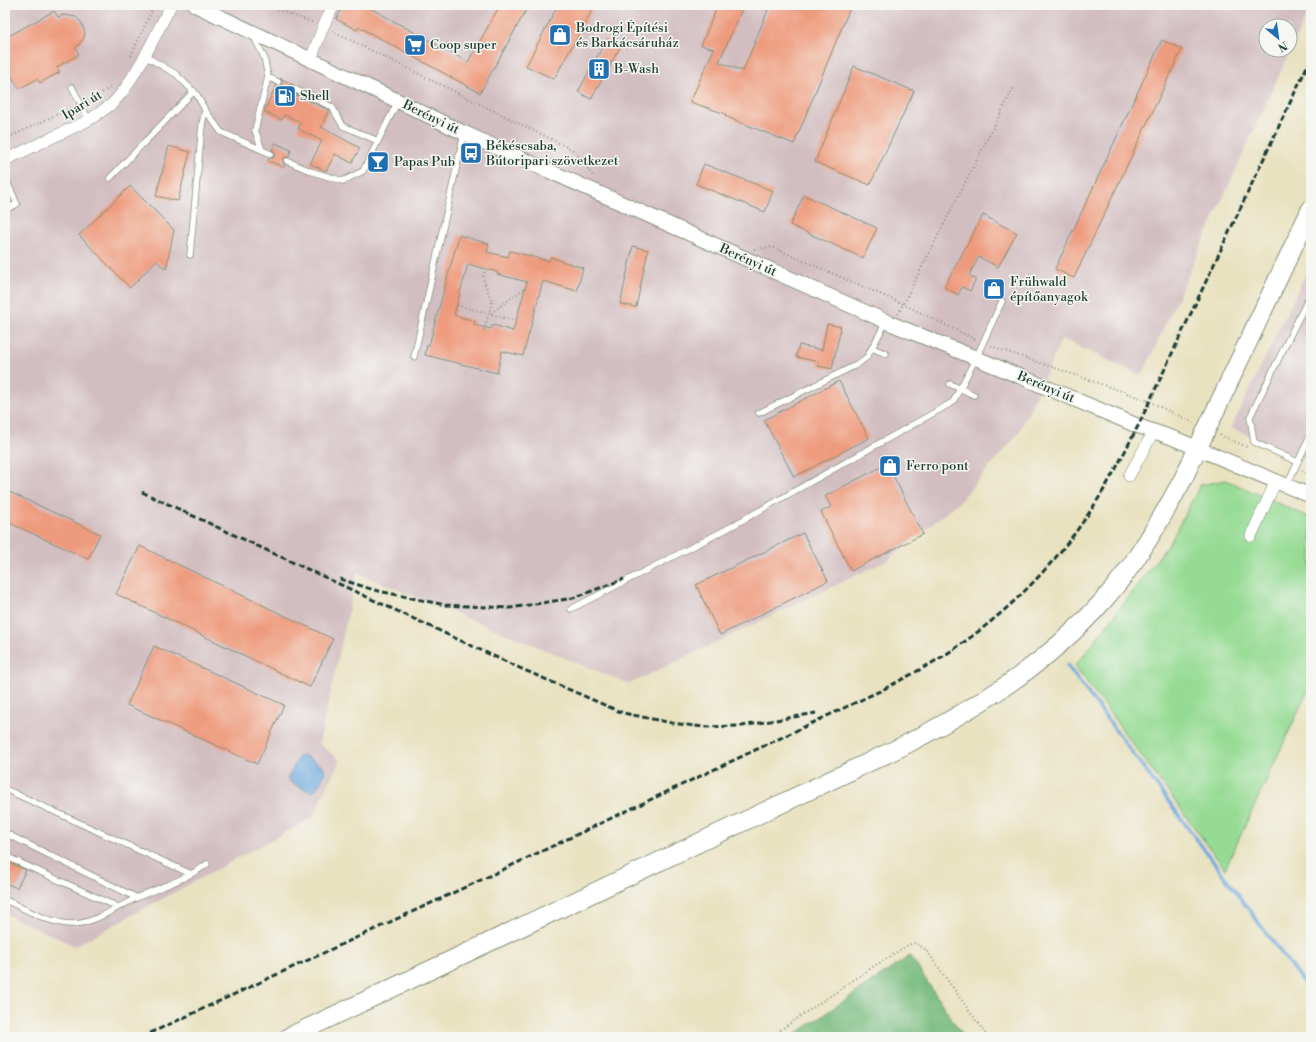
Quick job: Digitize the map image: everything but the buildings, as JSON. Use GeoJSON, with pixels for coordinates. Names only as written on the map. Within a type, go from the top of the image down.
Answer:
{"type":"FeatureCollection","features":[{"type":"Feature","properties":{"kind":"main road"},"geometry":{"type":"LineString","coordinates":[[289,1037],[903,746],[958,717],[996,693],[1060,645],[1104,600],[1134,561],[1162,518],[1183,479],[1311,209]]}},
{"type":"Feature","properties":{"kind":"street","name":"Ipari út"},"geometry":{"type":"LineString","coordinates":[[5,160],[89,120],[118,98],[145,56],[171,5]]}},
{"type":"Feature","properties":{"kind":"street","name":"Berényi út"},"geometry":{"type":"LineString","coordinates":[[194,5],[311,59],[464,133],[889,323],[1311,496]]}},
{"type":"Feature","properties":{"kind":"street"},"geometry":{"type":"LineString","coordinates":[[311,59],[323,27],[334,5]]}},
{"type":"Feature","properties":{"kind":"street"},"geometry":{"type":"LineString","coordinates":[[1129,476],[1154,432]]}},
{"type":"Feature","properties":{"kind":"street"},"geometry":{"type":"LineString","coordinates":[[1251,536],[1281,483]]}},
{"type":"Feature","properties":{"kind":"lane"},"geometry":{"type":"LineString","coordinates":[[251,32],[264,57],[268,77],[255,130],[262,150]]}},
{"type":"Feature","properties":{"kind":"lane"},"geometry":{"type":"LineString","coordinates":[[145,56],[176,74],[194,91],[205,110],[221,132],[271,154]]}},
{"type":"Feature","properties":{"kind":"lane"},"geometry":{"type":"LineString","coordinates":[[268,77],[278,82]]}},
{"type":"Feature","properties":{"kind":"lane"},"geometry":{"type":"LineString","coordinates":[[72,87],[89,120]]}},
{"type":"Feature","properties":{"kind":"lane"},"geometry":{"type":"LineString","coordinates":[[292,88],[332,107],[343,126],[378,141]]}},
{"type":"Feature","properties":{"kind":"lane"},"geometry":{"type":"LineString","coordinates":[[110,178],[194,91]]}},
{"type":"Feature","properties":{"kind":"lane"},"geometry":{"type":"LineString","coordinates":[[287,161],[313,172],[342,181],[363,171],[398,101]]}},
{"type":"Feature","properties":{"kind":"lane"},"geometry":{"type":"LineString","coordinates":[[190,255],[202,125],[205,110]]}},
{"type":"Feature","properties":{"kind":"lane"},"geometry":{"type":"LineString","coordinates":[[414,357],[464,133]]}},
{"type":"Feature","properties":{"kind":"lane"},"geometry":{"type":"LineString","coordinates":[[5,177],[17,204],[5,210]]}},
{"type":"Feature","properties":{"kind":"lane"},"geometry":{"type":"LineString","coordinates":[[1298,462],[1254,442],[1250,417],[1311,293]]}},
{"type":"Feature","properties":{"kind":"lane"},"geometry":{"type":"LineString","coordinates":[[571,609],[725,530],[953,402],[976,358],[1002,301]]}},
{"type":"Feature","properties":{"kind":"lane"},"geometry":{"type":"LineString","coordinates":[[759,413],[858,364],[867,357],[889,323]]}},
{"type":"Feature","properties":{"kind":"lane"},"geometry":{"type":"LineString","coordinates":[[872,348],[886,354]]}},
{"type":"Feature","properties":{"kind":"lane"},"geometry":{"type":"LineString","coordinates":[[950,384],[974,395]]}},
{"type":"Feature","properties":{"kind":"lane"},"geometry":{"type":"LineString","coordinates":[[1281,483],[1295,468],[1311,434]]}},
{"type":"Feature","properties":{"kind":"lane"},"geometry":{"type":"LineString","coordinates":[[5,789],[191,874]]}},
{"type":"Feature","properties":{"kind":"lane"},"geometry":{"type":"LineString","coordinates":[[5,833],[137,898]]}},
{"type":"Feature","properties":{"kind":"lane"},"geometry":{"type":"LineString","coordinates":[[5,856],[118,907]]}},
{"type":"Feature","properties":{"kind":"lane"},"geometry":{"type":"LineString","coordinates":[[5,900],[46,919],[60,923],[82,923],[191,874],[207,864]]}},
{"type":"Feature","properties":{"kind":"path"},"geometry":{"type":"LineString","coordinates":[[130,58],[152,10],[148,5]]}},
{"type":"Feature","properties":{"kind":"path"},"geometry":{"type":"LineString","coordinates":[[266,5],[323,27],[576,151],[595,179]]}},
{"type":"Feature","properties":{"kind":"path"},"geometry":{"type":"LineString","coordinates":[[5,139],[81,104],[113,86]]}},
{"type":"Feature","properties":{"kind":"path"},"geometry":{"type":"LineString","coordinates":[[889,323],[904,304],[1014,87]]}},
{"type":"Feature","properties":{"kind":"path"},"geometry":{"type":"LineString","coordinates":[[753,249],[771,247],[904,304],[982,343],[1136,397],[1252,450]]}},
{"type":"Feature","properties":{"kind":"path"},"geometry":{"type":"LineString","coordinates":[[484,330],[490,314],[492,302],[483,279],[485,269]]}},
{"type":"Feature","properties":{"kind":"path"},"geometry":{"type":"LineString","coordinates":[[490,314],[525,288]]}},
{"type":"Feature","properties":{"kind":"path"},"geometry":{"type":"LineString","coordinates":[[457,305],[516,321]]}},
{"type":"Feature","properties":{"kind":"path"},"geometry":{"type":"LineString","coordinates":[[1295,468],[1311,475]]}},
{"type":"Feature","properties":{"kind":"path"},"geometry":{"type":"LineString","coordinates":[[770,1037],[871,968],[908,945],[916,943],[926,950],[988,1037]]}},
{"type":"Feature","properties":{"kind":"shaded area"},"geometry":{"type":"Polygon","coordinates":[[[1311,5],[1298,34],[1298,18],[1258,18],[1258,58],[1287,58],[1142,376],[1062,339],[1018,434],[959,502],[888,560],[629,684],[357,573],[319,744],[340,760],[312,818],[75,946],[5,914],[5,6],[1311,5]]]}},
{"type":"Feature","properties":{"kind":"shaded area"},"geometry":{"type":"Polygon","coordinates":[[[1311,263],[1311,462],[1231,428],[1311,263]]]}},
{"type":"Feature","properties":{"kind":"green space"},"geometry":{"type":"Polygon","coordinates":[[[1226,480],[1311,518],[1311,684],[1225,869],[1075,666],[1172,539],[1200,485],[1226,480]]]}},
{"type":"Feature","properties":{"kind":"green space"},"geometry":{"type":"Polygon","coordinates":[[[910,956],[964,1037],[791,1037],[910,956]]]}},
{"type":"Feature","properties":{"kind":"water"},"geometry":{"type":"Polygon","coordinates":[[[303,755],[324,767],[324,774],[321,781],[317,788],[312,792],[291,783],[288,779],[299,756],[303,755]]]}},
{"type":"Feature","properties":{"kind":"waterway"},"geometry":{"type":"LineString","coordinates":[[1067,665],[1311,993]]}},
{"type":"Feature","properties":{"kind":"railway"},"geometry":{"type":"LineString","coordinates":[[142,1037],[483,879],[884,689],[948,653],[1003,611],[1024,592],[1063,549],[1080,526],[1115,471],[1138,426],[1311,58]]}},
{"type":"Feature","properties":{"kind":"railway"},"geometry":{"type":"LineString","coordinates":[[142,492],[515,666],[623,713],[672,723],[703,727],[742,726],[816,713]]}},
{"type":"Feature","properties":{"kind":"railway"},"geometry":{"type":"LineString","coordinates":[[340,579],[374,590],[445,605],[510,608],[573,598],[624,579]]}},
{"type":"Feature","properties":{"kind":"place","name":"Bodrogi Építési és Barkácsáruház"},"geometry":{"type":"Point","coordinates":[560,35]}},
{"type":"Feature","properties":{"kind":"place","name":"Coop super"},"geometry":{"type":"Point","coordinates":[415,45]}},
{"type":"Feature","properties":{"kind":"place","name":"B-Wash"},"geometry":{"type":"Point","coordinates":[599,69]}},
{"type":"Feature","properties":{"kind":"place","name":"Shell"},"geometry":{"type":"Point","coordinates":[285,96]}},
{"type":"Feature","properties":{"kind":"place","name":"Békéscsaba, Bútoripari szövetkezet"},"geometry":{"type":"Point","coordinates":[471,153]}},
{"type":"Feature","properties":{"kind":"place","name":"Papas Pub"},"geometry":{"type":"Point","coordinates":[378,162]}},
{"type":"Feature","properties":{"kind":"place","name":"Frühwald építőanyagok"},"geometry":{"type":"Point","coordinates":[994,289]}},
{"type":"Feature","properties":{"kind":"place","name":"Ferro pont"},"geometry":{"type":"Point","coordinates":[890,466]}}]}
